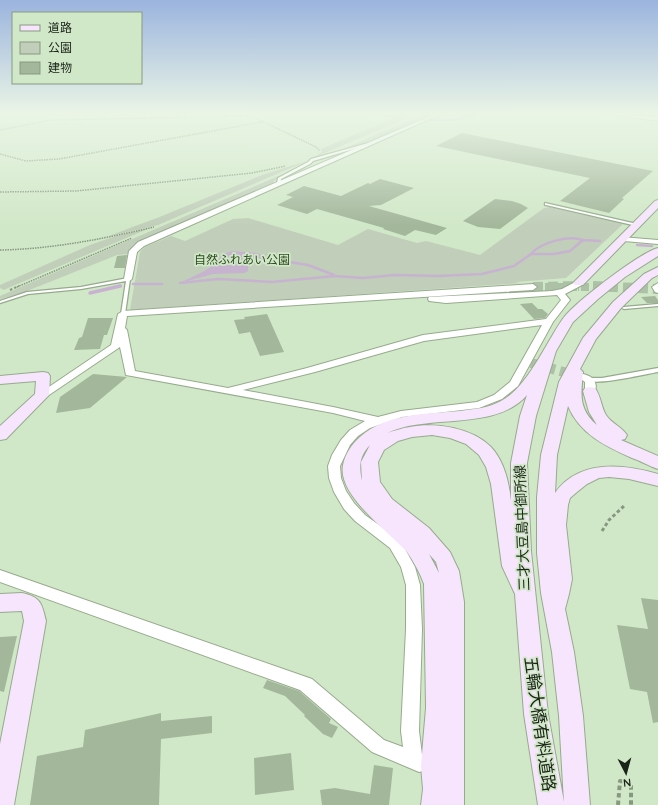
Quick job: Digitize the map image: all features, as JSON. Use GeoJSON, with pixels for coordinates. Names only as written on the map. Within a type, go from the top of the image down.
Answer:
{"type":"FeatureCollection","features":[{"type":"Feature","properties":{"kind":"main road"},"geometry":{"type":"LineString","coordinates":[[579,283],[658,203]]}},
{"type":"Feature","properties":{"kind":"main road","name":"三才大豆島中御所線"},"geometry":{"type":"LineString","coordinates":[[529,643],[521,551],[519,463],[528,416],[549,351],[568,320],[594,296],[621,275],[658,251]]}},
{"type":"Feature","properties":{"kind":"main road","name":"三才大豆島中御所線"},"geometry":{"type":"LineString","coordinates":[[563,652],[550,593],[547,553],[546,497],[549,455],[566,382],[585,377],[590,338],[617,305],[648,276],[658,270]]}},
{"type":"Feature","properties":{"kind":"main road"},"geometry":{"type":"LineString","coordinates":[[434,805],[436,789],[434,766],[438,708],[434,584],[428,568],[413,547],[361,495],[354,481],[351,467],[356,452],[364,442],[377,432],[396,424],[480,413],[506,404],[519,396],[549,351]]}},
{"type":"Feature","properties":{"kind":"main road"},"geometry":{"type":"LineString","coordinates":[[0,380],[43,376],[42,394],[0,435]]}},
{"type":"Feature","properties":{"kind":"main road"},"geometry":{"type":"LineString","coordinates":[[658,456],[628,441],[604,424],[596,412],[585,377],[574,386],[574,402],[579,414],[590,427],[605,438],[627,450],[658,463]]}},
{"type":"Feature","properties":{"kind":"main road"},"geometry":{"type":"LineString","coordinates":[[451,805],[454,602],[450,574],[445,559],[422,533],[378,494],[371,483],[371,457],[378,446],[387,439],[401,433],[434,431],[454,433],[472,441],[485,451],[498,475],[502,488],[504,519],[513,570],[524,592]]}},
{"type":"Feature","properties":{"kind":"main road"},"geometry":{"type":"LineString","coordinates":[[554,611],[559,597],[562,575],[558,533],[558,511],[562,497],[570,488],[585,478],[597,474],[624,472],[639,474],[658,480]]}},
{"type":"Feature","properties":{"kind":"main road"},"geometry":{"type":"LineString","coordinates":[[0,603],[34,596],[32,607],[35,622],[1,805]]}},
{"type":"Feature","properties":{"kind":"main road","name":"五輪大橋有料道路"},"geometry":{"type":"LineString","coordinates":[[529,643],[536,714],[551,805]]}},
{"type":"Feature","properties":{"kind":"main road","name":"五輪大橋有料道路"},"geometry":{"type":"LineString","coordinates":[[563,652],[571,716],[577,805]]}},
{"type":"Feature","properties":{"kind":"street"},"geometry":{"type":"LineString","coordinates":[[128,279],[133,251],[141,244],[351,152]]}},
{"type":"Feature","properties":{"kind":"street"},"geometry":{"type":"LineString","coordinates":[[624,239],[658,242]]}},
{"type":"Feature","properties":{"kind":"street"},"geometry":{"type":"LineString","coordinates":[[408,295],[446,300],[559,292],[570,289],[579,283]]}},
{"type":"Feature","properties":{"kind":"street"},"geometry":{"type":"LineString","coordinates":[[658,286],[656,287],[658,290]]}},
{"type":"Feature","properties":{"kind":"street"},"geometry":{"type":"LineString","coordinates":[[122,320],[408,295],[533,287]]}},
{"type":"Feature","properties":{"kind":"street"},"geometry":{"type":"LineString","coordinates":[[414,762],[410,731],[414,629],[413,585],[408,567],[395,544],[356,514],[340,492],[335,478],[334,466],[345,443],[354,433],[366,425],[401,414],[468,407],[489,401],[508,390],[514,384],[528,362],[549,321],[566,300],[559,292]]}},
{"type":"Feature","properties":{"kind":"street"},"geometry":{"type":"LineString","coordinates":[[122,320],[130,374],[333,410],[378,421]]}},
{"type":"Feature","properties":{"kind":"street"},"geometry":{"type":"LineString","coordinates":[[42,394],[116,346],[122,320]]}},
{"type":"Feature","properties":{"kind":"street"},"geometry":{"type":"LineString","coordinates":[[226,391],[311,370],[423,338],[549,321]]}},
{"type":"Feature","properties":{"kind":"street"},"geometry":{"type":"LineString","coordinates":[[0,576],[34,596],[306,684],[378,746],[414,762],[434,766],[452,760]]}},
{"type":"Feature","properties":{"kind":"lane"},"geometry":{"type":"LineString","coordinates":[[279,183],[279,178],[312,160],[342,152]]}},
{"type":"Feature","properties":{"kind":"lane"},"geometry":{"type":"LineString","coordinates":[[546,204],[637,225]]}},
{"type":"Feature","properties":{"kind":"lane"},"geometry":{"type":"LineString","coordinates":[[0,302],[27,293],[81,288],[128,279],[122,320]]}},
{"type":"Feature","properties":{"kind":"lane"},"geometry":{"type":"LineString","coordinates":[[624,308],[658,305]]}},
{"type":"Feature","properties":{"kind":"lane"},"geometry":{"type":"LineString","coordinates":[[585,377],[602,380],[658,370]]}},
{"type":"Feature","properties":{"kind":"path"},"geometry":{"type":"LineString","coordinates":[[0,154],[26,161],[59,159],[100,152]]}},
{"type":"Feature","properties":{"kind":"path"},"geometry":{"type":"LineString","coordinates":[[0,192],[76,191],[272,170],[298,162],[312,160],[311,159],[318,152]]}},
{"type":"Feature","properties":{"kind":"path"},"geometry":{"type":"LineString","coordinates":[[0,250],[39,249],[102,239],[161,226]]}},
{"type":"Feature","properties":{"kind":"path"},"geometry":{"type":"LineString","coordinates":[[602,531],[606,521],[612,514],[624,506]]}},
{"type":"Feature","properties":{"kind":"path"},"geometry":{"type":"LineString","coordinates":[[618,805],[620,781],[631,783],[631,805]]}},
{"type":"Feature","properties":{"kind":"green space"},"geometry":{"type":"Polygon","coordinates":[[[322,152],[328,152],[313,158],[322,152]]]}},
{"type":"Feature","properties":{"kind":"green space"},"geometry":{"type":"Polygon","coordinates":[[[307,161],[158,225],[106,237],[262,175],[307,161]]]}},
{"type":"Feature","properties":{"kind":"green space"},"geometry":{"type":"Polygon","coordinates":[[[297,168],[274,181],[273,184],[133,245],[128,254],[117,255],[22,293],[0,299],[0,296],[297,168]]]}},
{"type":"Feature","properties":{"kind":"green space","name":"自然ふれあい公園"},"geometry":{"type":"Polygon","coordinates":[[[550,207],[623,224],[566,278],[515,282],[521,283],[130,310],[140,252],[145,247],[171,236],[185,241],[233,219],[248,218],[338,245],[368,229],[417,243],[426,241],[480,255],[544,208],[550,207]]]}},
{"type":"Feature","properties":{"kind":"green space"},"geometry":{"type":"Polygon","coordinates":[[[150,228],[4,290],[0,288],[0,285],[90,245],[113,237],[150,228]]]}},
{"type":"Feature","properties":{"kind":"shaded area"},"geometry":{"type":"Polygon","coordinates":[[[232,251],[256,253],[276,260],[253,264],[248,267],[248,271],[245,273],[213,274],[180,283],[206,270],[221,256],[232,251]]]}},
{"type":"Feature","properties":{"kind":"building"},"geometry":{"type":"Polygon","coordinates":[[[463,152],[555,152],[653,171],[622,198],[624,199],[609,213],[560,201],[590,178],[463,152]]]}},
{"type":"Feature","properties":{"kind":"building"},"geometry":{"type":"Polygon","coordinates":[[[380,179],[414,188],[381,205],[369,206],[447,228],[436,235],[415,230],[405,236],[383,229],[384,228],[317,209],[307,214],[277,205],[293,197],[286,195],[304,186],[341,196],[380,179]]]}},
{"type":"Feature","properties":{"kind":"building"},"geometry":{"type":"Polygon","coordinates":[[[495,199],[512,201],[528,208],[500,229],[478,227],[463,221],[495,199]]]}},
{"type":"Feature","properties":{"kind":"building"},"geometry":{"type":"Polygon","coordinates":[[[127,255],[125,268],[114,268],[117,256],[127,255]]]}},
{"type":"Feature","properties":{"kind":"building"},"geometry":{"type":"Polygon","coordinates":[[[655,296],[658,303],[647,303],[641,297],[655,296]]]}},
{"type":"Feature","properties":{"kind":"building"},"geometry":{"type":"Polygon","coordinates":[[[532,303],[538,309],[542,309],[548,314],[545,318],[534,319],[520,304],[532,303]]]}},
{"type":"Feature","properties":{"kind":"building"},"geometry":{"type":"Polygon","coordinates":[[[267,314],[284,352],[260,356],[250,332],[239,334],[234,320],[267,314]]]}},
{"type":"Feature","properties":{"kind":"building"},"geometry":{"type":"Polygon","coordinates":[[[88,318],[113,318],[107,335],[104,335],[100,349],[74,350],[79,338],[82,337],[88,318]]]}},
{"type":"Feature","properties":{"kind":"building"},"geometry":{"type":"Polygon","coordinates":[[[93,374],[127,377],[90,408],[56,413],[60,397],[93,374]]]}},
{"type":"Feature","properties":{"kind":"building"},"geometry":{"type":"Polygon","coordinates":[[[641,598],[658,600],[658,722],[653,723],[647,692],[630,689],[617,625],[648,629],[641,598]]]}},
{"type":"Feature","properties":{"kind":"building"},"geometry":{"type":"Polygon","coordinates":[[[17,636],[4,692],[0,691],[0,637],[17,636]]]}},
{"type":"Feature","properties":{"kind":"building"},"geometry":{"type":"Polygon","coordinates":[[[267,680],[299,691],[331,719],[329,723],[338,727],[332,738],[323,734],[285,696],[263,688],[267,680]]]}},
{"type":"Feature","properties":{"kind":"building"},"geometry":{"type":"Polygon","coordinates":[[[161,713],[161,721],[212,716],[212,733],[161,739],[159,805],[30,805],[37,756],[83,747],[85,730],[161,713]]]}},
{"type":"Feature","properties":{"kind":"building"},"geometry":{"type":"Polygon","coordinates":[[[291,753],[294,790],[255,795],[254,758],[291,753]]]}},
{"type":"Feature","properties":{"kind":"building"},"geometry":{"type":"Polygon","coordinates":[[[374,765],[393,768],[389,805],[322,805],[320,790],[335,788],[370,794],[374,765]]]}},
{"type":"Feature","properties":{"kind":"waterway"},"geometry":{"type":"LineString","coordinates":[[531,254],[541,246],[548,243],[570,238],[583,240]]}},
{"type":"Feature","properties":{"kind":"waterway"},"geometry":{"type":"LineString","coordinates":[[531,254],[554,254],[570,251],[583,240]]}},
{"type":"Feature","properties":{"kind":"waterway"},"geometry":{"type":"LineString","coordinates":[[583,240],[600,241]]}},
{"type":"Feature","properties":{"kind":"waterway"},"geometry":{"type":"LineString","coordinates":[[637,245],[652,246]]}},
{"type":"Feature","properties":{"kind":"waterway"},"geometry":{"type":"LineString","coordinates":[[180,283],[218,279],[272,282],[335,276],[363,278],[395,275],[438,276],[482,274],[514,266],[531,254]]}},
{"type":"Feature","properties":{"kind":"waterway"},"geometry":{"type":"LineString","coordinates":[[271,259],[308,265],[334,275]]}},
{"type":"Feature","properties":{"kind":"waterway"},"geometry":{"type":"LineString","coordinates":[[133,284],[162,284]]}},
{"type":"Feature","properties":{"kind":"waterway"},"geometry":{"type":"LineString","coordinates":[[90,293],[120,286]]}},
{"type":"Feature","properties":{"kind":"waterway"},"geometry":{"type":"LineString","coordinates":[[116,287],[121,286]]}},
{"type":"Feature","properties":{"kind":"tunnel"},"geometry":{"type":"LineString","coordinates":[[579,286],[533,287],[615,287]]}},
{"type":"Feature","properties":{"kind":"tunnel"},"geometry":{"type":"LineString","coordinates":[[593,286],[615,287]]}},
{"type":"Feature","properties":{"kind":"tunnel"},"geometry":{"type":"LineString","coordinates":[[615,287],[658,289]]}},
{"type":"Feature","properties":{"kind":"tunnel"},"geometry":{"type":"LineString","coordinates":[[531,363],[578,376]]}}]}
